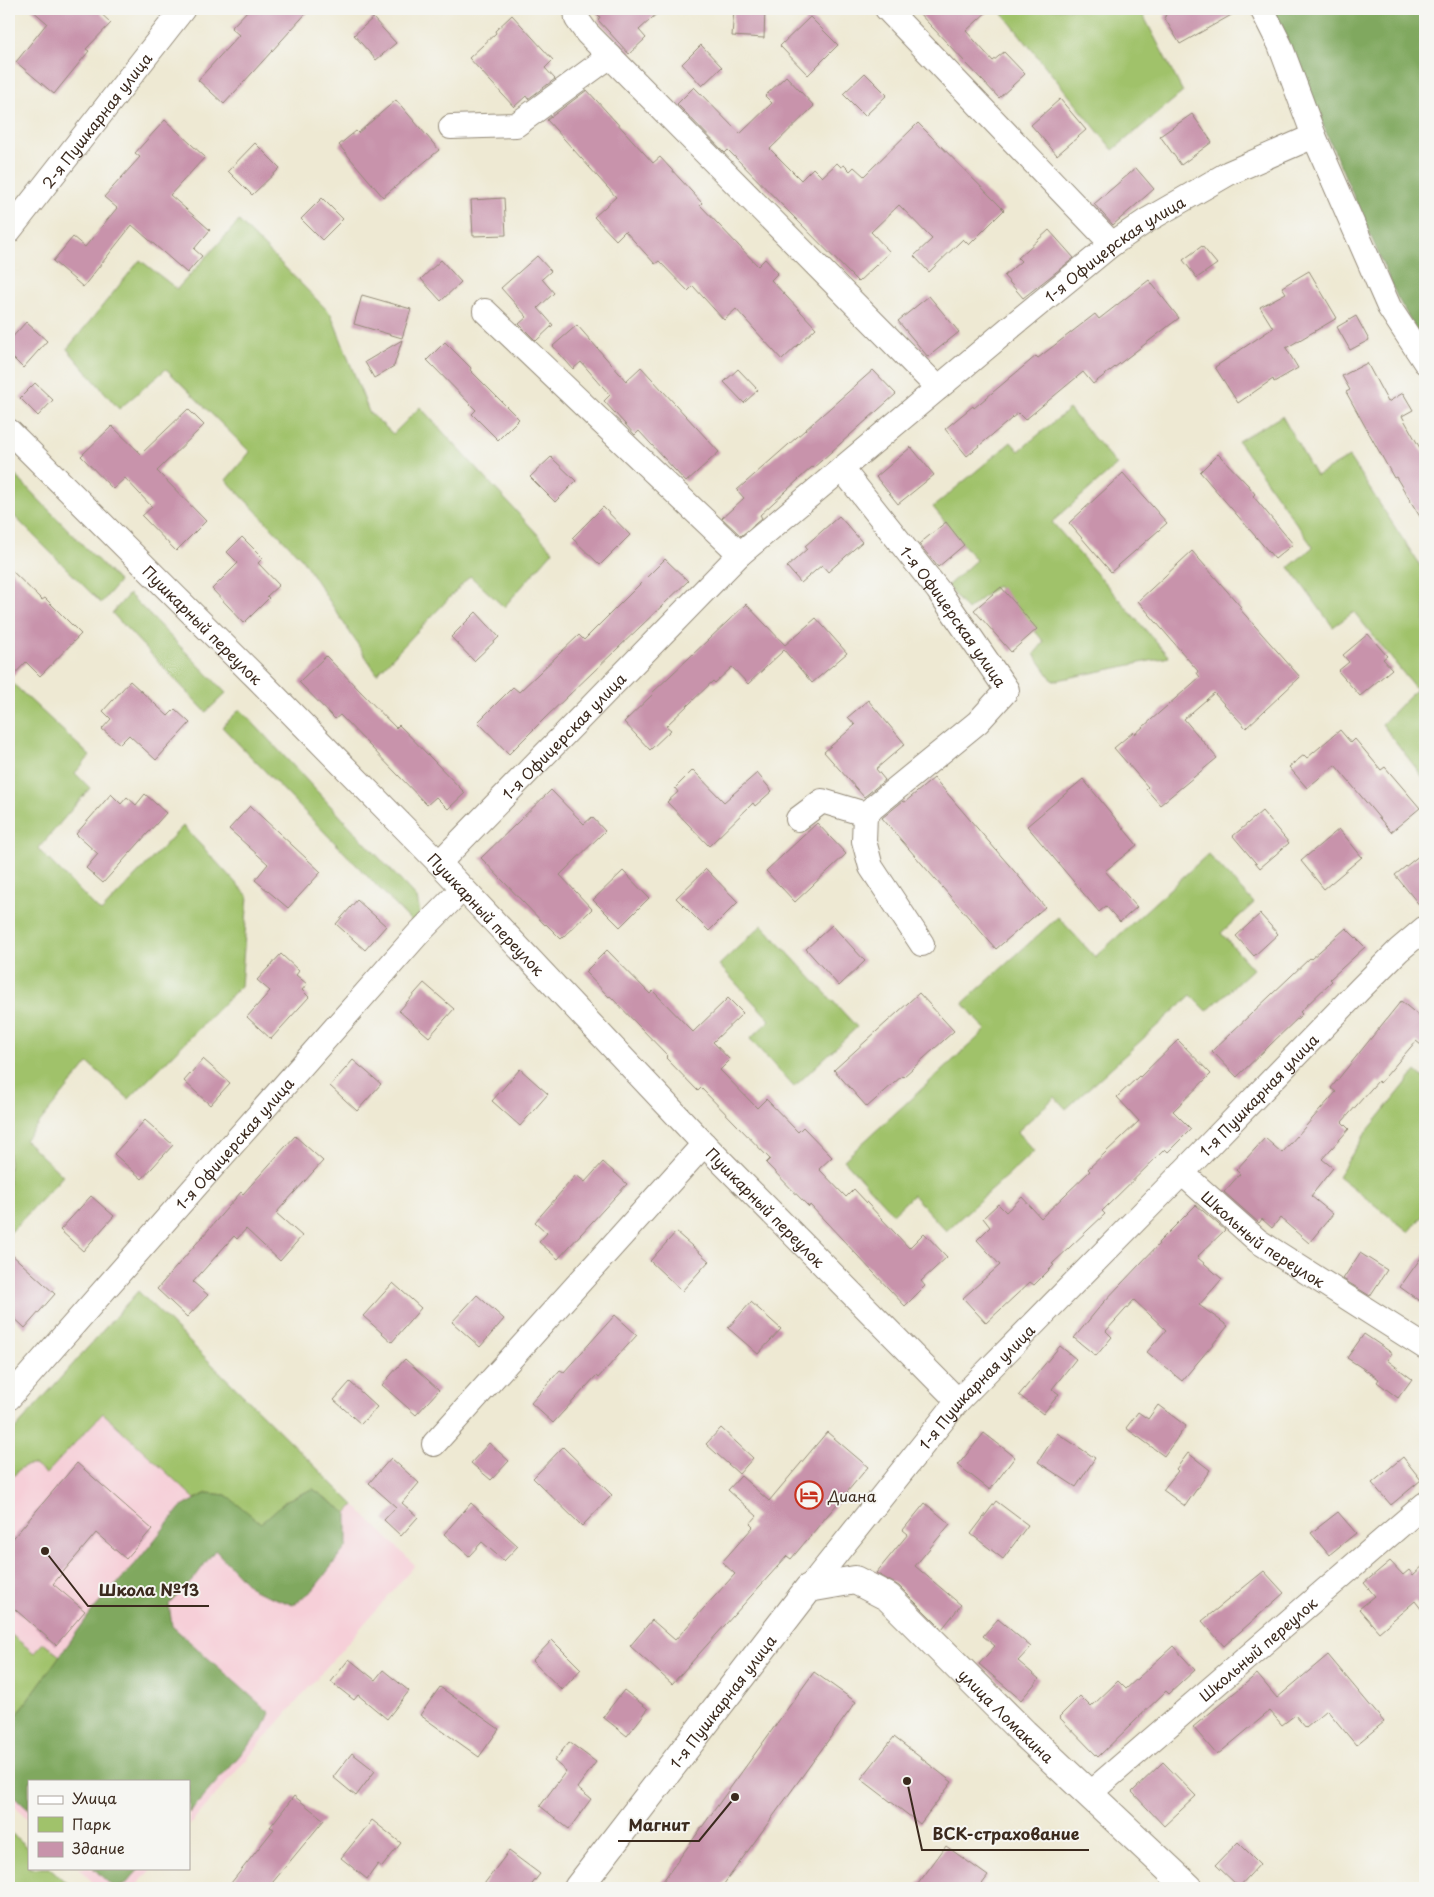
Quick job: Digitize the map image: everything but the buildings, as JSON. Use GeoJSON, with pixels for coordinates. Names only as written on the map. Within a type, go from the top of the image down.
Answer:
{"type":"FeatureCollection","features":[{"type":"Feature","properties":{"kind":"main road","name":"улица Ломакина"},"geometry":{"type":"LineString","coordinates":[[809,1588],[855,1580],[888,1597],[1024,1733],[1189,1888]]}},
{"type":"Feature","properties":{"kind":"main road","name":"1-я Пушкарная улица"},"geometry":{"type":"LineString","coordinates":[[578,1888],[809,1588]]}},
{"type":"Feature","properties":{"kind":"street","name":"2-я Пушкарная улица"},"geometry":{"type":"LineString","coordinates":[[9,231],[184,9]]}},
{"type":"Feature","properties":{"kind":"street"},"geometry":{"type":"LineString","coordinates":[[576,9],[577,19],[587,33],[938,388]]}},
{"type":"Feature","properties":{"kind":"street"},"geometry":{"type":"LineString","coordinates":[[887,9],[1112,244]]}},
{"type":"Feature","properties":{"kind":"street"},"geometry":{"type":"LineString","coordinates":[[1262,9],[1280,45],[1314,136],[1389,307],[1425,362]]}},
{"type":"Feature","properties":{"kind":"street"},"geometry":{"type":"LineString","coordinates":[[451,127],[516,125],[610,56]]}},
{"type":"Feature","properties":{"kind":"street","name":"1-я Офицерская улица"},"geometry":{"type":"LineString","coordinates":[[439,863],[740,554],[938,388],[1112,244],[1146,221],[1229,173],[1314,136]]}},
{"type":"Feature","properties":{"kind":"street"},"geometry":{"type":"LineString","coordinates":[[485,311],[740,554]]}},
{"type":"Feature","properties":{"kind":"street","name":"Пушкарный переулок"},"geometry":{"type":"LineString","coordinates":[[9,431],[260,681],[439,863],[704,1144],[958,1400]]}},
{"type":"Feature","properties":{"kind":"street","name":"1-я Офицерская улица"},"geometry":{"type":"LineString","coordinates":[[842,469],[938,590],[1007,690],[978,722],[865,814]]}},
{"type":"Feature","properties":{"kind":"street"},"geometry":{"type":"LineString","coordinates":[[798,819],[822,801],[865,814],[864,841],[871,866],[922,944]]}},
{"type":"Feature","properties":{"kind":"street","name":"1-я Офицерская улица"},"geometry":{"type":"LineString","coordinates":[[9,1398],[411,943],[462,889]]}},
{"type":"Feature","properties":{"kind":"street","name":"1-я Пушкарная улица"},"geometry":{"type":"LineString","coordinates":[[809,1588],[958,1400],[1380,970],[1425,928]]}},
{"type":"Feature","properties":{"kind":"street"},"geometry":{"type":"LineString","coordinates":[[434,1444],[704,1144]]}},
{"type":"Feature","properties":{"kind":"street","name":"Школьный переулок"},"geometry":{"type":"LineString","coordinates":[[1182,1173],[1258,1242],[1425,1348]]}},
{"type":"Feature","properties":{"kind":"street","name":"Школьный переулок"},"geometry":{"type":"LineString","coordinates":[[1090,1793],[1425,1504]]}},
{"type":"Feature","properties":{"kind":"shaded area"},"geometry":{"type":"Polygon","coordinates":[[[138,1291],[415,1565],[190,1825],[190,1780],[28,1780],[28,1819],[9,1801],[9,1436],[138,1291]]]}},
{"type":"Feature","properties":{"kind":"shaded area"},"geometry":{"type":"Polygon","coordinates":[[[80,1870],[150,1870],[134,1888],[99,1888],[80,1870]]]}},
{"type":"Feature","properties":{"kind":"green space"},"geometry":{"type":"Polygon","coordinates":[[[999,9],[1140,9],[1183,92],[1113,150],[999,9]]]}},
{"type":"Feature","properties":{"kind":"green space"},"geometry":{"type":"Polygon","coordinates":[[[1273,9],[1425,9],[1425,346],[1397,297],[1273,9]]]}},
{"type":"Feature","properties":{"kind":"green space"},"geometry":{"type":"Polygon","coordinates":[[[239,221],[331,314],[369,412],[393,434],[420,407],[553,551],[504,607],[470,576],[377,674],[302,559],[226,480],[250,452],[166,369],[119,409],[67,349],[140,260],[177,289],[239,221]]]}},
{"type":"Feature","properties":{"kind":"green space"},"geometry":{"type":"Polygon","coordinates":[[[1069,409],[1117,465],[1052,522],[1169,657],[1053,681],[1034,654],[1044,642],[997,586],[967,610],[947,586],[976,560],[933,507],[1011,442],[1019,451],[1069,409]]]}},
{"type":"Feature","properties":{"kind":"green space"},"geometry":{"type":"Polygon","coordinates":[[[1282,416],[1316,476],[1349,457],[1425,573],[1425,780],[1382,724],[1416,689],[1354,612],[1333,627],[1289,567],[1313,547],[1238,441],[1282,416]]]}},
{"type":"Feature","properties":{"kind":"green space"},"geometry":{"type":"Polygon","coordinates":[[[9,469],[119,582],[101,603],[9,511],[9,469]]]}},
{"type":"Feature","properties":{"kind":"green space"},"geometry":{"type":"Polygon","coordinates":[[[129,594],[226,693],[206,712],[112,613],[129,594]]]}},
{"type":"Feature","properties":{"kind":"green space"},"geometry":{"type":"Polygon","coordinates":[[[9,680],[90,756],[75,773],[90,788],[38,849],[101,912],[183,826],[248,896],[241,986],[129,1099],[88,1063],[25,1140],[63,1176],[9,1234],[9,680]]]}},
{"type":"Feature","properties":{"kind":"green space"},"geometry":{"type":"Polygon","coordinates":[[[240,709],[417,898],[420,913],[413,923],[222,727],[240,709]]]}},
{"type":"Feature","properties":{"kind":"green space"},"geometry":{"type":"Polygon","coordinates":[[[1208,854],[1254,903],[1221,933],[1253,969],[1207,1011],[1191,995],[1066,1109],[1055,1097],[1017,1132],[1034,1151],[946,1231],[913,1195],[893,1214],[844,1160],[986,1030],[963,1003],[1058,917],[1095,957],[1208,854]]]}},
{"type":"Feature","properties":{"kind":"green space"},"geometry":{"type":"Polygon","coordinates":[[[762,925],[857,1027],[794,1087],[750,1039],[770,1020],[719,965],[762,925]]]}},
{"type":"Feature","properties":{"kind":"green space"},"geometry":{"type":"Polygon","coordinates":[[[1416,1071],[1425,1079],[1425,1213],[1409,1232],[1338,1176],[1365,1134],[1416,1071]]]}},
{"type":"Feature","properties":{"kind":"green space"},"geometry":{"type":"Polygon","coordinates":[[[138,1291],[354,1505],[347,1513],[313,1489],[287,1500],[261,1524],[226,1495],[207,1493],[195,1499],[103,1413],[46,1474],[34,1465],[22,1467],[14,1476],[9,1471],[9,1436],[138,1291]]]}},
{"type":"Feature","properties":{"kind":"green space"},"geometry":{"type":"Polygon","coordinates":[[[313,1489],[347,1513],[347,1546],[313,1590],[293,1605],[253,1590],[215,1550],[193,1580],[169,1604],[172,1626],[270,1713],[263,1729],[190,1812],[190,1780],[28,1780],[28,1809],[9,1792],[9,1726],[92,1611],[136,1563],[180,1508],[207,1493],[226,1495],[261,1523],[287,1500],[313,1489]]]}},
{"type":"Feature","properties":{"kind":"green space"},"geometry":{"type":"Polygon","coordinates":[[[9,1633],[34,1653],[43,1643],[60,1656],[9,1726],[9,1633]]]}},
{"type":"Feature","properties":{"kind":"green space"},"geometry":{"type":"Polygon","coordinates":[[[11,1833],[28,1848],[28,1870],[52,1870],[72,1888],[9,1888],[9,1835],[11,1833]]]}},
{"type":"Feature","properties":{"kind":"green space"},"geometry":{"type":"Polygon","coordinates":[[[95,1870],[138,1870],[125,1885],[113,1887],[95,1870]]]}},
{"type":"Feature","properties":{"kind":"place","name":"Диана"},"geometry":{"type":"Point","coordinates":[809,1495]}},
{"type":"Feature","properties":{"kind":"place","name":"Школа №13"},"geometry":{"type":"Point","coordinates":[45,1551]}},
{"type":"Feature","properties":{"kind":"place","name":"ВСК-страхование"},"geometry":{"type":"Point","coordinates":[907,1781]}},
{"type":"Feature","properties":{"kind":"place","name":"Магнит"},"geometry":{"type":"Point","coordinates":[735,1797]}}]}
